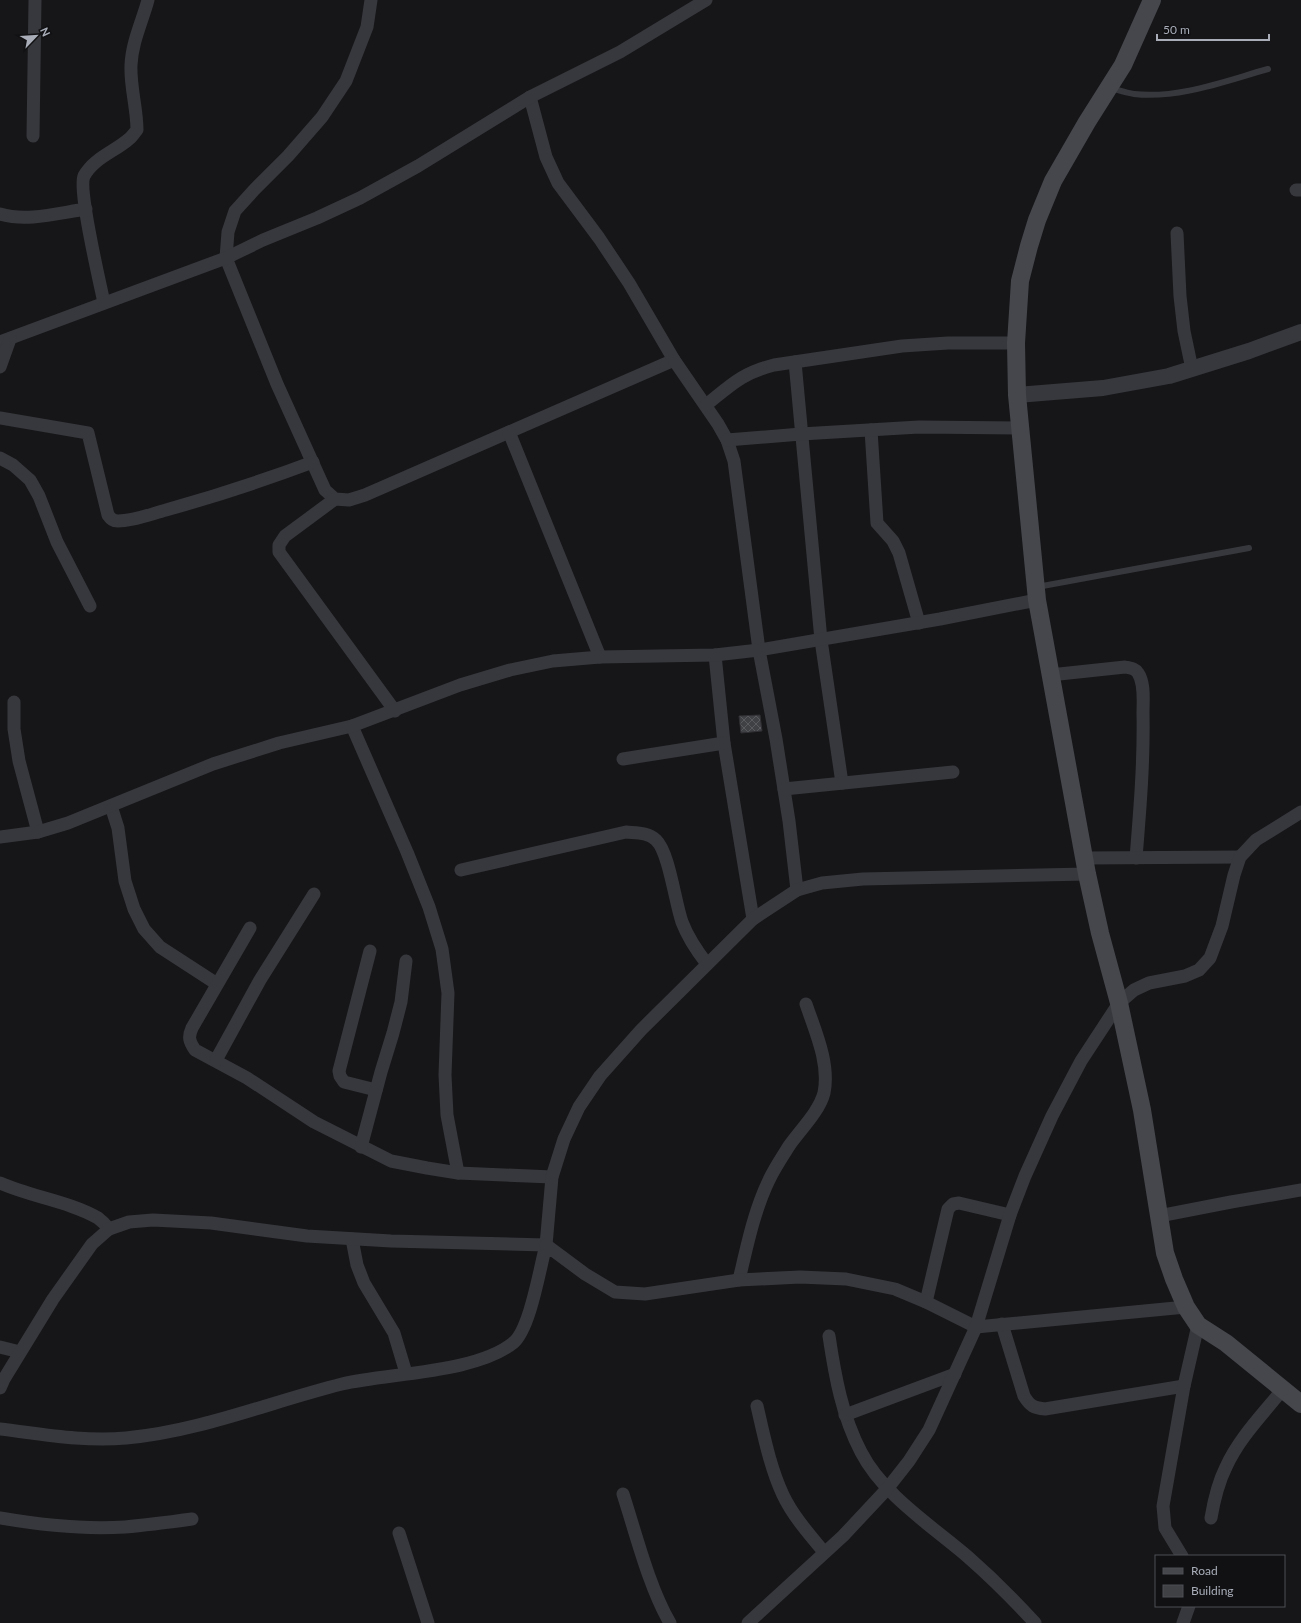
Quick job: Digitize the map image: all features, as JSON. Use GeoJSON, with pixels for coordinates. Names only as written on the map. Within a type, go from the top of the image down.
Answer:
{"type":"FeatureCollection","features":[{"type":"Feature","properties":{"kind":"main road"},"geometry":{"type":"LineString","coordinates":[[1152,0],[1123,65],[1087,122],[1053,181],[1037,220],[1020,281],[1016,343],[1017,395],[1036,594],[1085,866],[1100,933],[1119,1002],[1142,1110],[1165,1253],[1186,1307],[1198,1325],[1226,1343],[1301,1402]]}},
{"type":"Feature","properties":{"kind":"street"},"geometry":{"type":"LineString","coordinates":[[33,136],[35,0]]}},
{"type":"Feature","properties":{"kind":"street"},"geometry":{"type":"LineString","coordinates":[[104,304],[83,191],[84,177],[96,161],[129,140],[137,130],[137,113],[131,83],[131,65],[134,39],[148,0]]}},
{"type":"Feature","properties":{"kind":"street"},"geometry":{"type":"LineString","coordinates":[[371,0],[367,27],[346,81],[322,117],[288,156],[235,211],[228,232],[226,258],[277,384],[325,490],[335,499],[349,500],[365,495],[674,360]]}},
{"type":"Feature","properties":{"kind":"street"},"geometry":{"type":"LineString","coordinates":[[0,367],[5,340],[226,258],[263,240],[317,218],[360,198],[418,166],[530,97],[620,52],[706,0]]}},
{"type":"Feature","properties":{"kind":"street"},"geometry":{"type":"LineString","coordinates":[[530,97],[546,157],[558,183],[599,238],[629,283],[674,360],[706,405],[727,440],[734,461],[758,650],[776,739],[797,890]]}},
{"type":"Feature","properties":{"kind":"street"},"geometry":{"type":"LineString","coordinates":[[0,214],[8,216],[33,217],[86,209]]}},
{"type":"Feature","properties":{"kind":"street"},"geometry":{"type":"LineString","coordinates":[[1177,234],[1180,296],[1184,331],[1192,369]]}},
{"type":"Feature","properties":{"kind":"street"},"geometry":{"type":"LineString","coordinates":[[1017,395],[1103,388],[1169,376],[1249,351],[1301,332]]}},
{"type":"Feature","properties":{"kind":"street"},"geometry":{"type":"LineString","coordinates":[[706,405],[738,378],[754,370],[774,365],[902,346],[948,343],[1016,343]]}},
{"type":"Feature","properties":{"kind":"street"},"geometry":{"type":"LineString","coordinates":[[795,362],[821,640],[842,783]]}},
{"type":"Feature","properties":{"kind":"street"},"geometry":{"type":"LineString","coordinates":[[0,418],[88,433],[108,515],[112,520],[118,521],[139,517],[224,494],[313,462]]}},
{"type":"Feature","properties":{"kind":"street"},"geometry":{"type":"LineString","coordinates":[[727,440],[927,427],[1021,428]]}},
{"type":"Feature","properties":{"kind":"street"},"geometry":{"type":"LineString","coordinates":[[871,430],[877,523],[893,541],[899,553],[919,623]]}},
{"type":"Feature","properties":{"kind":"street"},"geometry":{"type":"LineString","coordinates":[[509,432],[600,657]]}},
{"type":"Feature","properties":{"kind":"street"},"geometry":{"type":"LineString","coordinates":[[0,458],[13,466],[30,480],[39,496],[57,542],[90,606]]}},
{"type":"Feature","properties":{"kind":"street"},"geometry":{"type":"LineString","coordinates":[[335,499],[285,536],[279,545],[279,552],[395,711]]}},
{"type":"Feature","properties":{"kind":"street"},"geometry":{"type":"LineString","coordinates":[[0,837],[38,832],[68,823],[213,764],[279,743],[352,726],[395,711],[460,685],[510,670],[553,661],[600,657],[715,655],[758,650],[919,623],[1036,594]]}},
{"type":"Feature","properties":{"kind":"street"},"geometry":{"type":"LineString","coordinates":[[715,655],[724,743],[753,920]]}},
{"type":"Feature","properties":{"kind":"street"},"geometry":{"type":"LineString","coordinates":[[1050,675],[1125,667],[1133,668],[1138,672],[1141,679],[1143,696],[1144,753],[1136,858]]}},
{"type":"Feature","properties":{"kind":"street"},"geometry":{"type":"LineString","coordinates":[[14,702],[14,729],[19,761],[38,832]]}},
{"type":"Feature","properties":{"kind":"street"},"geometry":{"type":"LineString","coordinates":[[352,726],[407,852],[429,907],[442,950],[448,993],[445,1074],[446,1115],[458,1173]]}},
{"type":"Feature","properties":{"kind":"street"},"geometry":{"type":"LineString","coordinates":[[623,759],[724,743]]}},
{"type":"Feature","properties":{"kind":"street"},"geometry":{"type":"LineString","coordinates":[[784,789],[953,772]]}},
{"type":"Feature","properties":{"kind":"street"},"geometry":{"type":"LineString","coordinates":[[111,806],[119,836],[125,882],[134,909],[144,929],[160,947],[217,984]]}},
{"type":"Feature","properties":{"kind":"street"},"geometry":{"type":"LineString","coordinates":[[748,1623],[843,1536],[887,1489],[909,1461],[929,1430],[976,1327],[1010,1215],[1025,1176],[1052,1116],[1081,1061],[1119,1002],[1134,990],[1149,983],[1185,976],[1199,970],[1210,958],[1222,926],[1234,875],[1240,857],[1256,840],[1301,812]]}},
{"type":"Feature","properties":{"kind":"street"},"geometry":{"type":"LineString","coordinates":[[461,870],[626,832],[644,834],[656,840],[666,857],[673,890],[682,921],[694,946],[708,964]]}},
{"type":"Feature","properties":{"kind":"street"},"geometry":{"type":"LineString","coordinates":[[0,1429],[81,1439],[125,1438],[172,1432],[236,1416],[343,1384],[454,1366],[488,1357],[514,1343],[526,1323],[546,1245],[552,1176],[564,1139],[579,1107],[600,1076],[641,1030],[753,920],[797,890],[822,883],[863,879],[1085,866],[1136,858],[1240,857]]}},
{"type":"Feature","properties":{"kind":"street"},"geometry":{"type":"LineString","coordinates":[[216,1060],[260,980],[314,894]]}},
{"type":"Feature","properties":{"kind":"street"},"geometry":{"type":"LineString","coordinates":[[250,928],[192,1028],[189,1036],[190,1042],[195,1050],[247,1078],[314,1122],[391,1160],[458,1173],[552,1176]]}},
{"type":"Feature","properties":{"kind":"street"},"geometry":{"type":"LineString","coordinates":[[370,951],[339,1071],[344,1082],[376,1090]]}},
{"type":"Feature","properties":{"kind":"street"},"geometry":{"type":"LineString","coordinates":[[361,1146],[397,1018],[406,961]]}},
{"type":"Feature","properties":{"kind":"street"},"geometry":{"type":"LineString","coordinates":[[739,1280],[756,1212],[769,1180],[788,1148],[815,1112],[824,1094],[825,1077],[822,1051],[806,1004]]}},
{"type":"Feature","properties":{"kind":"street"},"geometry":{"type":"LineString","coordinates":[[0,1183],[16,1190],[84,1211],[99,1219],[109,1229]]}},
{"type":"Feature","properties":{"kind":"street"},"geometry":{"type":"LineString","coordinates":[[1159,1216],[1301,1190]]}},
{"type":"Feature","properties":{"kind":"street"},"geometry":{"type":"LineString","coordinates":[[926,1302],[948,1209],[953,1204],[959,1203],[1010,1215]]}},
{"type":"Feature","properties":{"kind":"street"},"geometry":{"type":"LineString","coordinates":[[0,1388],[20,1352],[53,1299],[92,1244],[109,1229],[129,1222],[153,1220],[211,1224],[307,1236],[352,1239],[546,1245],[585,1274],[615,1292],[645,1294],[739,1280],[800,1277],[846,1279],[895,1289],[926,1302],[976,1327],[1186,1307]]}},
{"type":"Feature","properties":{"kind":"street"},"geometry":{"type":"LineString","coordinates":[[352,1239],[359,1271],[364,1283],[394,1333],[406,1373]]}},
{"type":"Feature","properties":{"kind":"street"},"geometry":{"type":"LineString","coordinates":[[1002,1324],[1024,1396],[1029,1405],[1036,1408],[1045,1408],[1184,1386]]}},
{"type":"Feature","properties":{"kind":"street"},"geometry":{"type":"LineString","coordinates":[[1181,1555],[1165,1528],[1163,1506],[1184,1386],[1198,1325]]}},
{"type":"Feature","properties":{"kind":"street"},"geometry":{"type":"LineString","coordinates":[[829,1336],[835,1373],[845,1415],[861,1453],[887,1489],[968,1557],[1010,1596],[1035,1623]]}},
{"type":"Feature","properties":{"kind":"street"},"geometry":{"type":"LineString","coordinates":[[0,1347],[20,1352]]}},
{"type":"Feature","properties":{"kind":"street"},"geometry":{"type":"LineString","coordinates":[[845,1415],[955,1374]]}},
{"type":"Feature","properties":{"kind":"street"},"geometry":{"type":"LineString","coordinates":[[1211,1518],[1216,1493],[1226,1467],[1238,1446],[1283,1389]]}},
{"type":"Feature","properties":{"kind":"street"},"geometry":{"type":"LineString","coordinates":[[756,1406],[772,1465],[783,1495],[801,1523],[824,1552]]}},
{"type":"Feature","properties":{"kind":"street"},"geometry":{"type":"LineString","coordinates":[[623,1494],[648,1570],[664,1613],[670,1623]]}},
{"type":"Feature","properties":{"kind":"street"},"geometry":{"type":"LineString","coordinates":[[0,1518],[38,1524],[81,1527],[124,1527],[192,1519]]}},
{"type":"Feature","properties":{"kind":"street"},"geometry":{"type":"LineString","coordinates":[[399,1533],[428,1623]]}},
{"type":"Feature","properties":{"kind":"street"},"geometry":{"type":"LineString","coordinates":[[1183,1623],[1189,1607]]}},
{"type":"Feature","properties":{"kind":"lane"},"geometry":{"type":"LineString","coordinates":[[1109,87],[1133,94],[1162,95],[1196,89],[1268,69]]}},
{"type":"Feature","properties":{"kind":"lane"},"geometry":{"type":"LineString","coordinates":[[1036,594],[1249,548]]}},
{"type":"Feature","properties":{"kind":"building"},"geometry":{"type":"Polygon","coordinates":[[[760,715],[762,731],[741,733],[739,716],[760,715]]]}}]}
